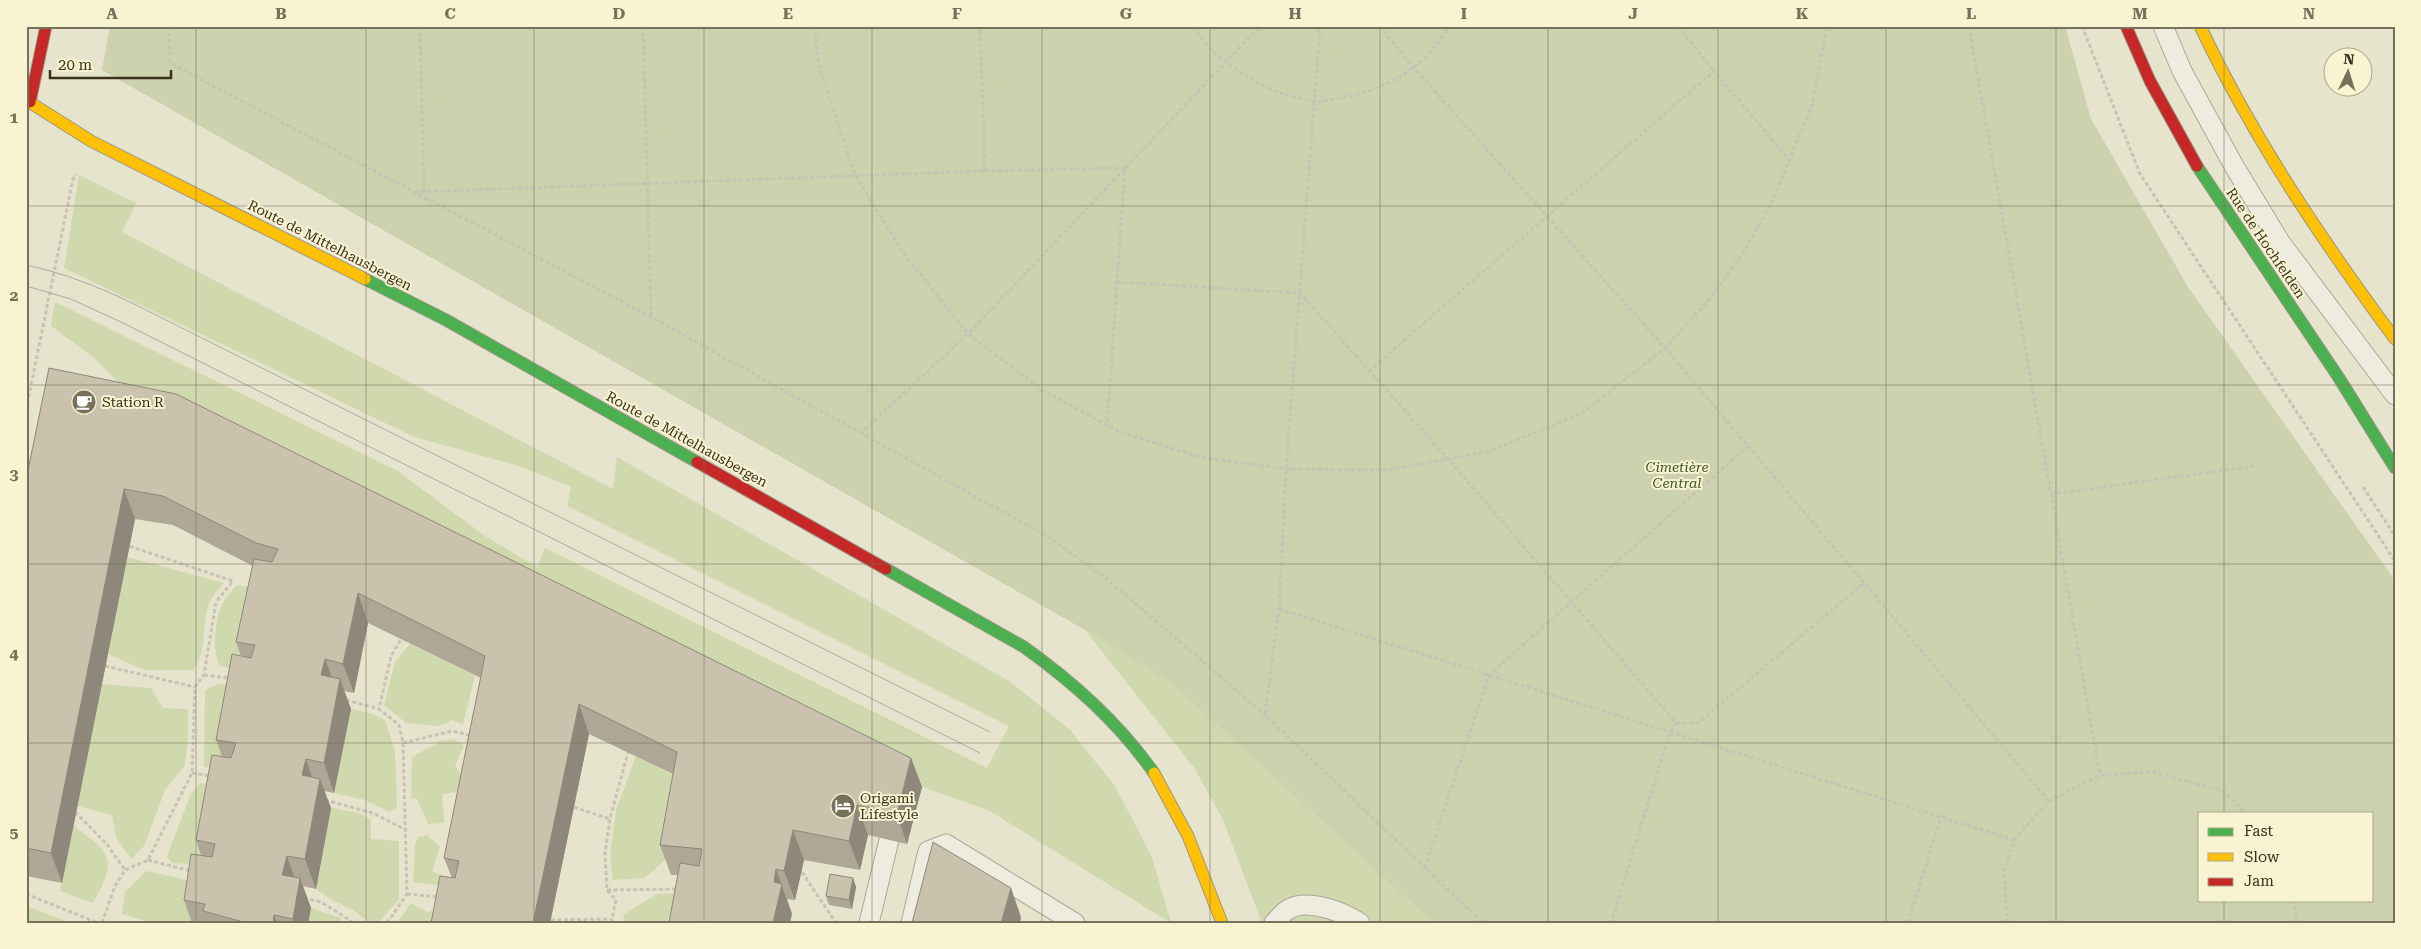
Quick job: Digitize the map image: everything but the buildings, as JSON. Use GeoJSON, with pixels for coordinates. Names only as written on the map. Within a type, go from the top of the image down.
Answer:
{"type":"FeatureCollection","features":[{"type":"Feature","properties":{"kind":"street"},"geometry":{"type":"LineString","coordinates":[[27,105],[46,26]]}},
{"type":"Feature","properties":{"kind":"street","name":"Rue de Hochfelden"},"geometry":{"type":"LineString","coordinates":[[2126,26],[2150,81],[2192,160],[2339,378],[2395,468]]}},
{"type":"Feature","properties":{"kind":"street"},"geometry":{"type":"LineString","coordinates":[[2200,26],[2224,80],[2280,177],[2350,280],[2395,340]]}},
{"type":"Feature","properties":{"kind":"street","name":"Route de Mittelhausbergen"},"geometry":{"type":"LineString","coordinates":[[27,105],[132,163],[446,320],[1024,647],[1089,698],[1142,756],[1162,787],[1188,838],[1222,923]]}},
{"type":"Feature","properties":{"kind":"lane"},"geometry":{"type":"LineString","coordinates":[[2163,26],[2182,71],[2234,166],[2280,242],[2395,395]]}},
{"type":"Feature","properties":{"kind":"lane"},"geometry":{"type":"LineString","coordinates":[[869,923],[889,840]]}},
{"type":"Feature","properties":{"kind":"lane"},"geometry":{"type":"LineString","coordinates":[[910,923],[928,851],[946,844],[1075,923]]}},
{"type":"Feature","properties":{"kind":"lane"},"geometry":{"type":"LineString","coordinates":[[1274,923],[1290,908],[1303,905],[1349,916],[1360,923]]}},
{"type":"Feature","properties":{"kind":"path"},"geometry":{"type":"LineString","coordinates":[[169,26],[170,64],[651,317],[1053,541],[1107,579],[1264,714],[1483,923]]}},
{"type":"Feature","properties":{"kind":"path"},"geometry":{"type":"LineString","coordinates":[[420,26],[424,192]]}},
{"type":"Feature","properties":{"kind":"path"},"geometry":{"type":"LineString","coordinates":[[643,26],[651,317]]}},
{"type":"Feature","properties":{"kind":"path"},"geometry":{"type":"LineString","coordinates":[[814,26],[819,66],[855,175],[902,251],[968,334],[1042,390],[1107,426],[1200,458],[1286,469],[1387,470],[1487,452],[1581,414],[1665,348],[1707,302],[1742,255],[1771,204],[1812,106],[1827,26]]}},
{"type":"Feature","properties":{"kind":"path"},"geometry":{"type":"LineString","coordinates":[[980,26],[985,171]]}},
{"type":"Feature","properties":{"kind":"path"},"geometry":{"type":"LineString","coordinates":[[1194,26],[1225,62],[1261,86],[1315,102],[1347,98],[1382,86],[1414,68],[1442,39],[1449,26]]}},
{"type":"Feature","properties":{"kind":"path"},"geometry":{"type":"LineString","coordinates":[[860,434],[968,334],[1260,26]]}},
{"type":"Feature","properties":{"kind":"path"},"geometry":{"type":"LineString","coordinates":[[1264,714],[1279,609],[1286,469],[1320,26]]}},
{"type":"Feature","properties":{"kind":"path"},"geometry":{"type":"LineString","coordinates":[[1379,26],[1414,68],[1665,348],[2049,801]]}},
{"type":"Feature","properties":{"kind":"path"},"geometry":{"type":"LineString","coordinates":[[1678,26],[1790,160]]}},
{"type":"Feature","properties":{"kind":"path"},"geometry":{"type":"LineString","coordinates":[[1970,26],[2100,775]]}},
{"type":"Feature","properties":{"kind":"path"},"geometry":{"type":"LineString","coordinates":[[2082,26],[2140,174],[2395,561]]}},
{"type":"Feature","properties":{"kind":"path"},"geometry":{"type":"LineString","coordinates":[[1369,371],[1714,71]]}},
{"type":"Feature","properties":{"kind":"path"},"geometry":{"type":"LineString","coordinates":[[413,192],[647,185],[855,175],[1125,168]]}},
{"type":"Feature","properties":{"kind":"path"},"geometry":{"type":"LineString","coordinates":[[1107,426],[1125,168]]}},
{"type":"Feature","properties":{"kind":"path"},"geometry":{"type":"LineString","coordinates":[[26,410],[73,179],[78,170]]}},
{"type":"Feature","properties":{"kind":"path"},"geometry":{"type":"LineString","coordinates":[[1117,282],[1300,293],[1448,458],[1676,723],[1698,724],[1864,582]]}},
{"type":"Feature","properties":{"kind":"path"},"geometry":{"type":"LineString","coordinates":[[26,387],[32,383]]}},
{"type":"Feature","properties":{"kind":"path"},"geometry":{"type":"LineString","coordinates":[[1425,868],[1489,675],[1570,601],[1748,446]]}},
{"type":"Feature","properties":{"kind":"path"},"geometry":{"type":"LineString","coordinates":[[2051,494],[2255,466]]}},
{"type":"Feature","properties":{"kind":"path"},"geometry":{"type":"LineString","coordinates":[[129,546],[233,581],[216,602],[204,675],[195,687],[192,773],[148,860]]}},
{"type":"Feature","properties":{"kind":"path"},"geometry":{"type":"LineString","coordinates":[[1279,609],[2014,840]]}},
{"type":"Feature","properties":{"kind":"path"},"geometry":{"type":"LineString","coordinates":[[379,709],[391,656],[400,639]]}},
{"type":"Feature","properties":{"kind":"path"},"geometry":{"type":"LineString","coordinates":[[105,666],[195,687]]}},
{"type":"Feature","properties":{"kind":"path"},"geometry":{"type":"LineString","coordinates":[[204,675],[238,679]]}},
{"type":"Feature","properties":{"kind":"path"},"geometry":{"type":"LineString","coordinates":[[343,700],[379,709],[399,725],[403,743],[407,894],[387,923]]}},
{"type":"Feature","properties":{"kind":"path"},"geometry":{"type":"LineString","coordinates":[[1611,923],[1670,732],[1676,723]]}},
{"type":"Feature","properties":{"kind":"path"},"geometry":{"type":"LineString","coordinates":[[403,743],[452,731],[476,736]]}},
{"type":"Feature","properties":{"kind":"path"},"geometry":{"type":"LineString","coordinates":[[551,920],[611,921],[616,900],[607,890],[605,852],[610,820],[628,752]]}},
{"type":"Feature","properties":{"kind":"path"},"geometry":{"type":"LineString","coordinates":[[2007,923],[2004,870],[2014,840],[2049,801],[2100,775],[2152,772],[2223,791],[2247,812]]}},
{"type":"Feature","properties":{"kind":"path"},"geometry":{"type":"LineString","coordinates":[[192,773],[218,777]]}},
{"type":"Feature","properties":{"kind":"path"},"geometry":{"type":"LineString","coordinates":[[323,800],[373,813],[404,829]]}},
{"type":"Feature","properties":{"kind":"path"},"geometry":{"type":"LineString","coordinates":[[574,807],[610,820]]}},
{"type":"Feature","properties":{"kind":"path"},"geometry":{"type":"LineString","coordinates":[[76,812],[106,843],[125,870]]}},
{"type":"Feature","properties":{"kind":"path"},"geometry":{"type":"LineString","coordinates":[[1908,923],[1941,816]]}},
{"type":"Feature","properties":{"kind":"path"},"geometry":{"type":"LineString","coordinates":[[102,923],[115,886],[125,870],[148,860],[196,872]]}},
{"type":"Feature","properties":{"kind":"path"},"geometry":{"type":"LineString","coordinates":[[802,872],[836,923]]}},
{"type":"Feature","properties":{"kind":"path"},"geometry":{"type":"LineString","coordinates":[[607,890],[682,889]]}},
{"type":"Feature","properties":{"kind":"path"},"geometry":{"type":"LineString","coordinates":[[26,894],[98,923]]}},
{"type":"Feature","properties":{"kind":"path"},"geometry":{"type":"LineString","coordinates":[[407,894],[442,897]]}},
{"type":"Feature","properties":{"kind":"path"},"geometry":{"type":"LineString","coordinates":[[295,896],[321,902],[354,923]]}},
{"type":"Feature","properties":{"kind":"path"},"geometry":{"type":"LineString","coordinates":[[2294,902],[2296,923]]}},
{"type":"Feature","properties":{"kind":"green space","name":"Cimetière Central"},"geometry":{"type":"Polygon","coordinates":[[[110,26],[2065,26],[2091,119],[2188,287],[2395,581],[2395,923],[1433,923],[1171,683],[1085,630],[102,70],[110,26]]]}},
{"type":"Feature","properties":{"kind":"green space"},"geometry":{"type":"Polygon","coordinates":[[[79,175],[136,203],[122,232],[613,489],[617,457],[1009,681],[1070,730],[1115,786],[1152,857],[1171,923],[988,810],[922,787],[154,418],[93,357],[51,326],[55,302],[398,471],[485,536],[537,567],[545,548],[987,768],[1009,726],[567,506],[571,487],[519,466],[414,437],[64,268],[79,175]]]}},
{"type":"Feature","properties":{"kind":"green space"},"geometry":{"type":"Polygon","coordinates":[[[127,557],[224,583],[214,594],[209,606],[202,649],[193,670],[144,670],[108,654],[127,557]]]}},
{"type":"Feature","properties":{"kind":"green space"},"geometry":{"type":"Polygon","coordinates":[[[237,585],[265,589],[247,671],[220,666],[217,661],[215,647],[215,632],[220,608],[237,585]]]}},
{"type":"Feature","properties":{"kind":"green space"},"geometry":{"type":"Polygon","coordinates":[[[1085,630],[1171,683],[1433,923],[1262,923],[1223,820],[1195,769],[1085,630]]]}},
{"type":"Feature","properties":{"kind":"green space"},"geometry":{"type":"Polygon","coordinates":[[[410,644],[475,675],[463,725],[453,720],[438,726],[406,723],[384,705],[395,662],[410,644]]]}},
{"type":"Feature","properties":{"kind":"green space"},"geometry":{"type":"Polygon","coordinates":[[[102,684],[151,688],[163,708],[188,709],[188,740],[185,765],[165,790],[144,846],[131,859],[116,837],[112,815],[77,806],[102,684]]]}},
{"type":"Feature","properties":{"kind":"green space"},"geometry":{"type":"Polygon","coordinates":[[[219,684],[243,684],[227,770],[204,767],[205,690],[219,684]]]}},
{"type":"Feature","properties":{"kind":"green space"},"geometry":{"type":"Polygon","coordinates":[[[351,709],[373,714],[385,720],[395,751],[397,807],[389,812],[365,800],[334,793],[351,709]]]}},
{"type":"Feature","properties":{"kind":"green space"},"geometry":{"type":"Polygon","coordinates":[[[455,739],[464,746],[455,766],[474,790],[442,794],[444,823],[428,824],[417,799],[411,798],[412,757],[441,741],[455,739]]]}},
{"type":"Feature","properties":{"kind":"green space"},"geometry":{"type":"Polygon","coordinates":[[[636,756],[687,782],[675,851],[645,878],[613,880],[610,856],[616,810],[636,756]]]}},
{"type":"Feature","properties":{"kind":"green space"},"geometry":{"type":"Polygon","coordinates":[[[200,783],[211,784],[206,869],[187,864],[172,863],[167,856],[190,796],[200,783]]]}},
{"type":"Feature","properties":{"kind":"green space"},"geometry":{"type":"Polygon","coordinates":[[[331,808],[360,813],[371,820],[371,839],[399,841],[399,900],[377,923],[366,920],[316,889],[331,808]]]}},
{"type":"Feature","properties":{"kind":"green space"},"geometry":{"type":"Polygon","coordinates":[[[73,825],[96,843],[107,858],[106,876],[93,903],[60,891],[73,825]]]}},
{"type":"Feature","properties":{"kind":"green space"},"geometry":{"type":"Polygon","coordinates":[[[427,835],[440,847],[432,871],[456,881],[455,887],[413,882],[415,845],[418,837],[427,835]]]}},
{"type":"Feature","properties":{"kind":"green space"},"geometry":{"type":"Polygon","coordinates":[[[146,871],[202,883],[196,923],[153,923],[122,914],[125,892],[146,871]]]}},
{"type":"Feature","properties":{"kind":"green space"},"geometry":{"type":"Polygon","coordinates":[[[691,892],[685,923],[623,923],[624,914],[657,894],[691,892]]]}},
{"type":"Feature","properties":{"kind":"green space"},"geometry":{"type":"Polygon","coordinates":[[[411,903],[428,912],[451,906],[448,923],[397,923],[411,903]]]}},
{"type":"Feature","properties":{"kind":"green space"},"geometry":{"type":"Polygon","coordinates":[[[26,906],[71,923],[26,923],[26,906]]]}},
{"type":"Feature","properties":{"kind":"green space"},"geometry":{"type":"Polygon","coordinates":[[[311,908],[341,918],[341,923],[308,923],[311,908]]]}},
{"type":"Feature","properties":{"kind":"tram line"},"geometry":{"type":"LineString","coordinates":[[26,265],[81,281],[134,304],[990,732]]}},
{"type":"Feature","properties":{"kind":"tram line"},"geometry":{"type":"LineString","coordinates":[[26,286],[71,299],[123,323],[980,753]]}},
{"type":"Feature","properties":{"kind":"traffic: fast"},"geometry":{"type":"LineString","coordinates":[[2197,166],[2339,378],[2395,468]]}},
{"type":"Feature","properties":{"kind":"traffic: fast"},"geometry":{"type":"LineString","coordinates":[[365,279],[446,320],[697,462]]}},
{"type":"Feature","properties":{"kind":"traffic: fast"},"geometry":{"type":"LineString","coordinates":[[886,569],[1024,647],[1078,689],[1094,704],[1126,737],[1154,773]]}},
{"type":"Feature","properties":{"kind":"traffic: slow"},"geometry":{"type":"LineString","coordinates":[[2200,26],[2265,148],[2315,226],[2395,339]]}},
{"type":"Feature","properties":{"kind":"traffic: slow"},"geometry":{"type":"LineString","coordinates":[[26,100],[91,141],[365,279]]}},
{"type":"Feature","properties":{"kind":"traffic: slow"},"geometry":{"type":"LineString","coordinates":[[1154,773],[1188,836],[1222,923]]}},
{"type":"Feature","properties":{"kind":"traffic: jam"},"geometry":{"type":"LineString","coordinates":[[30,102],[46,26]]}},
{"type":"Feature","properties":{"kind":"traffic: jam"},"geometry":{"type":"LineString","coordinates":[[2126,26],[2150,81],[2197,166]]}},
{"type":"Feature","properties":{"kind":"traffic: jam"},"geometry":{"type":"LineString","coordinates":[[697,462],[886,569]]}},
{"type":"Feature","properties":{"kind":"place","name":"Station R"},"geometry":{"type":"Point","coordinates":[84,402]}},
{"type":"Feature","properties":{"kind":"place","name":"Origami Lifestyle"},"geometry":{"type":"Point","coordinates":[843,806]}}]}
